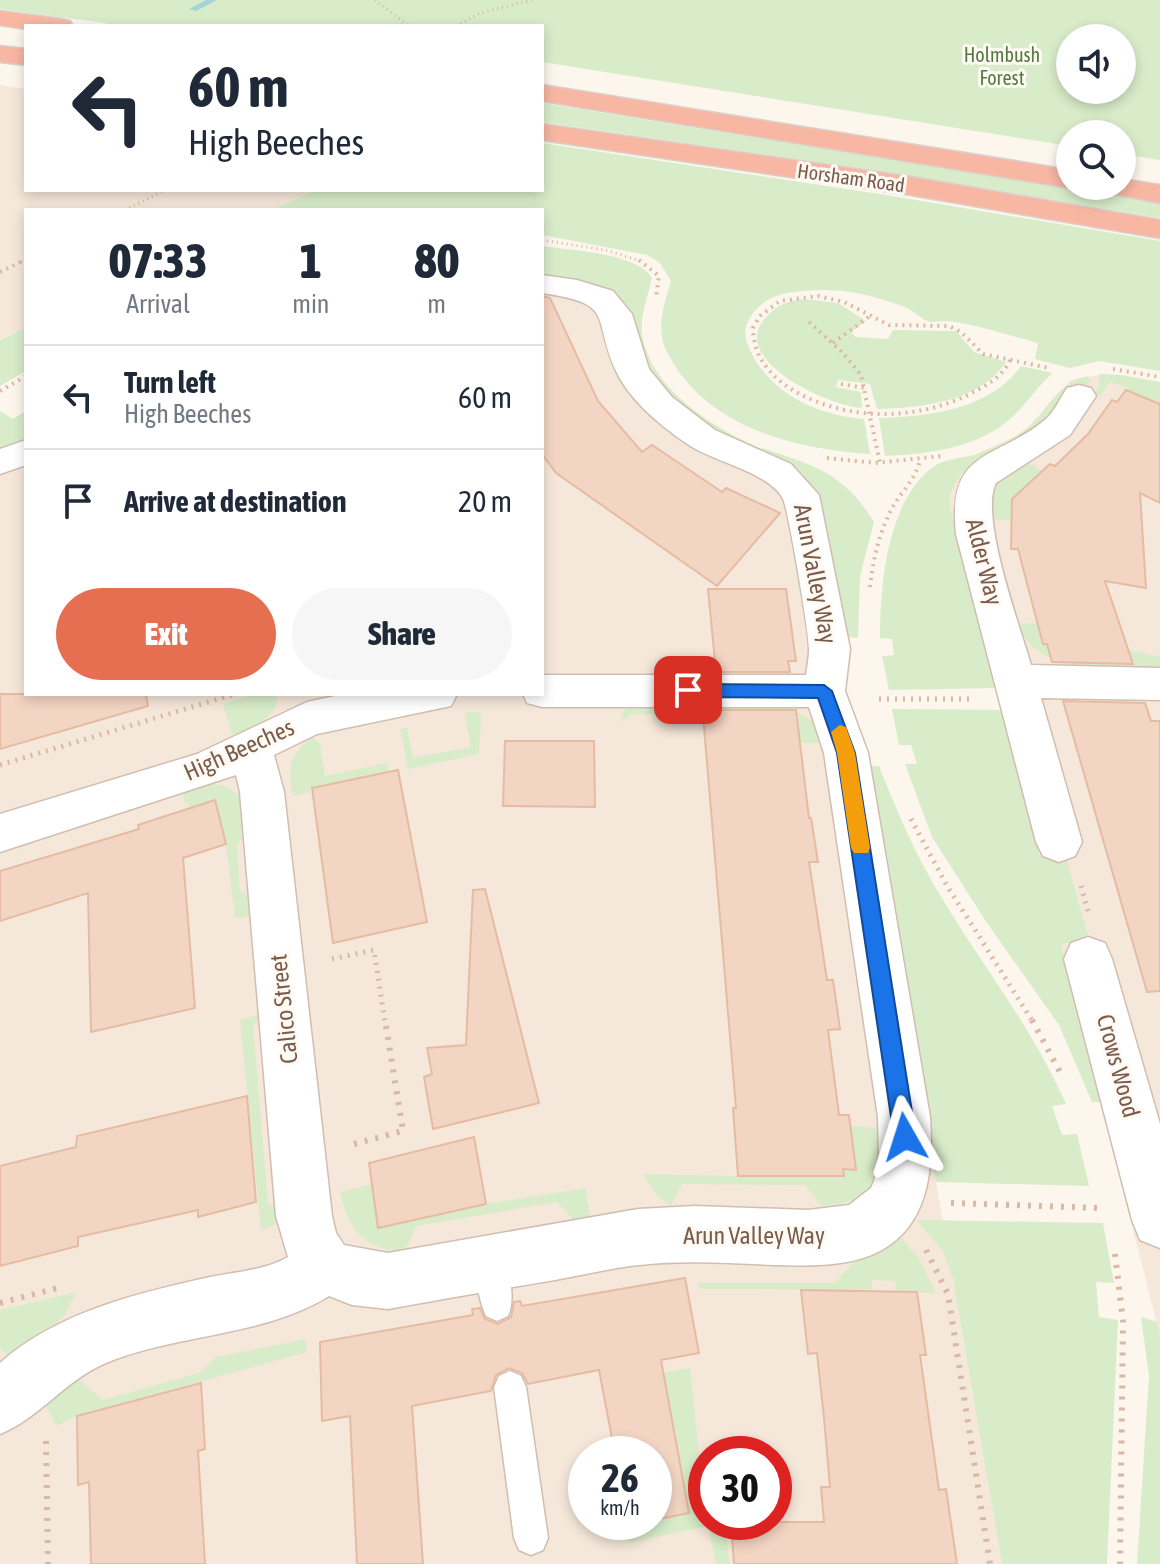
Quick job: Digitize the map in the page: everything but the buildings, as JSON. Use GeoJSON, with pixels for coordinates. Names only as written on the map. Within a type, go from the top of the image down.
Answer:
{"type":"FeatureCollection","features":[{"type":"Feature","properties":{"kind":"highway"},"geometry":{"type":"LineString","coordinates":[[0,18],[46,24]]}},
{"type":"Feature","properties":{"kind":"highway"},"geometry":{"type":"LineString","coordinates":[[0,54],[24,57]]}},
{"type":"Feature","properties":{"kind":"highway","name":"Horsham Road"},"geometry":{"type":"LineString","coordinates":[[544,93],[1056,177]]}},
{"type":"Feature","properties":{"kind":"highway","name":"Horsham Road"},"geometry":{"type":"LineString","coordinates":[[544,132],[911,186],[1160,229]]}},
{"type":"Feature","properties":{"kind":"highway"},"geometry":{"type":"LineString","coordinates":[[1136,190],[1160,194]]}},
{"type":"Feature","properties":{"kind":"street","name":"Arun Valley Way"},"geometry":{"type":"LineString","coordinates":[[324,1265],[352,1277],[494,1284],[638,1237],[695,1234],[833,1236],[870,1226],[895,1197],[906,1157],[904,1117],[846,753],[825,695],[830,649],[804,502],[796,488],[778,473],[703,438],[660,405],[633,371],[616,314],[602,298],[577,289],[544,284]]}},
{"type":"Feature","properties":{"kind":"street","name":"Alder Way"},"geometry":{"type":"LineString","coordinates":[[1059,842],[975,534],[972,494],[978,480],[986,472],[1059,426],[1066,382]]}},
{"type":"Feature","properties":{"kind":"street"},"geometry":{"type":"LineString","coordinates":[[0,462],[24,453]]}},
{"type":"Feature","properties":{"kind":"street"},"geometry":{"type":"LineString","coordinates":[[1018,690],[1160,684]]}},
{"type":"Feature","properties":{"kind":"street"},"geometry":{"type":"LineString","coordinates":[[544,691],[825,695]]}},
{"type":"Feature","properties":{"kind":"street","name":"High Beeches"},"geometry":{"type":"LineString","coordinates":[[0,833],[209,768],[251,749],[304,707],[422,696]]}},
{"type":"Feature","properties":{"kind":"street","name":"Calico Street"},"geometry":{"type":"LineString","coordinates":[[251,749],[262,792],[306,1231],[324,1265]]}},
{"type":"Feature","properties":{"kind":"street","name":"Crows Wood"},"geometry":{"type":"LineString","coordinates":[[1088,959],[1160,1220]]}},
{"type":"Feature","properties":{"kind":"street"},"geometry":{"type":"LineString","coordinates":[[8,1395],[50,1359],[88,1339],[191,1310],[287,1289],[312,1276],[324,1265]]}},
{"type":"Feature","properties":{"kind":"lane"},"geometry":{"type":"LineString","coordinates":[[510,1387],[531,1538]]}},
{"type":"Feature","properties":{"kind":"path"},"geometry":{"type":"LineString","coordinates":[[375,0],[406,24]]}},
{"type":"Feature","properties":{"kind":"path"},"geometry":{"type":"LineString","coordinates":[[460,24],[480,13],[532,0]]}},
{"type":"Feature","properties":{"kind":"path"},"geometry":{"type":"LineString","coordinates":[[129,208],[161,192]]}},
{"type":"Feature","properties":{"kind":"path"},"geometry":{"type":"LineString","coordinates":[[544,240],[619,253],[645,262],[659,276],[655,303]]}},
{"type":"Feature","properties":{"kind":"path"},"geometry":{"type":"LineString","coordinates":[[0,272],[24,261]]}},
{"type":"Feature","properties":{"kind":"path"},"geometry":{"type":"LineString","coordinates":[[1010,360],[998,377],[951,403],[920,411],[870,413],[831,408],[797,392],[771,373],[758,353],[752,335],[762,313],[784,297],[836,299],[894,326],[955,328],[965,334],[979,352],[1010,360],[1066,382]]}},
{"type":"Feature","properties":{"kind":"path"},"geometry":{"type":"LineString","coordinates":[[833,343],[870,316]]}},
{"type":"Feature","properties":{"kind":"path"},"geometry":{"type":"LineString","coordinates":[[809,322],[857,370],[865,388],[880,463]]}},
{"type":"Feature","properties":{"kind":"path"},"geometry":{"type":"LineString","coordinates":[[1109,368],[1160,377]]}},
{"type":"Feature","properties":{"kind":"path"},"geometry":{"type":"LineString","coordinates":[[0,391],[24,377]]}},
{"type":"Feature","properties":{"kind":"path"},"geometry":{"type":"LineString","coordinates":[[841,384],[865,388]]}},
{"type":"Feature","properties":{"kind":"path"},"geometry":{"type":"LineString","coordinates":[[820,457],[880,463],[920,460],[950,453]]}},
{"type":"Feature","properties":{"kind":"path"},"geometry":{"type":"LineString","coordinates":[[869,597],[886,522],[902,492],[920,469],[920,460]]}},
{"type":"Feature","properties":{"kind":"path"},"geometry":{"type":"LineString","coordinates":[[876,684],[881,714]]}},
{"type":"Feature","properties":{"kind":"path"},"geometry":{"type":"LineString","coordinates":[[825,695],[878,699],[1018,690]]}},
{"type":"Feature","properties":{"kind":"path"},"geometry":{"type":"LineString","coordinates":[[0,765],[228,696]]}},
{"type":"Feature","properties":{"kind":"path"},"geometry":{"type":"LineString","coordinates":[[911,818],[943,880],[1041,1034],[1064,1082]]}},
{"type":"Feature","properties":{"kind":"path"},"geometry":{"type":"LineString","coordinates":[[1059,842],[1071,852],[1098,946],[1088,959]]}},
{"type":"Feature","properties":{"kind":"path"},"geometry":{"type":"LineString","coordinates":[[280,969],[374,950],[403,1131],[298,1158]]}},
{"type":"Feature","properties":{"kind":"path"},"geometry":{"type":"LineString","coordinates":[[895,1197],[940,1203],[1105,1205],[1107,1219]]}},
{"type":"Feature","properties":{"kind":"path"},"geometry":{"type":"LineString","coordinates":[[895,1197],[933,1260],[948,1294],[990,1564]]}},
{"type":"Feature","properties":{"kind":"path"},"geometry":{"type":"LineString","coordinates":[[1112,1240],[1123,1321],[1120,1564]]}},
{"type":"Feature","properties":{"kind":"path"},"geometry":{"type":"LineString","coordinates":[[8,1395],[32,1404],[44,1432],[48,1564]]}},
{"type":"Feature","properties":{"kind":"shaded area"},"geometry":{"type":"Polygon","coordinates":[[[0,85],[24,89],[24,192],[311,192],[276,208],[24,208],[24,328],[0,339],[0,85]]]}},
{"type":"Feature","properties":{"kind":"shaded area"},"geometry":{"type":"Polygon","coordinates":[[[544,275],[587,282],[615,296],[633,313],[642,351],[668,392],[714,429],[796,470],[820,498],[846,637],[844,693],[936,1182],[1002,1564],[0,1564],[0,454],[24,444],[24,696],[544,696],[544,275]]]}},
{"type":"Feature","properties":{"kind":"shaded area"},"geometry":{"type":"Polygon","coordinates":[[[1104,374],[1160,382],[1160,1336],[949,502],[957,477],[967,466],[982,458],[978,453],[1018,435],[1030,426],[1071,380],[1104,374]]]}},
{"type":"Feature","properties":{"kind":"green space","name":"Holmbush Forest"},"geometry":{"type":"Polygon","coordinates":[[[0,0],[1160,0],[1160,160],[1136,156],[1136,120],[1056,120],[1056,144],[544,62],[544,24],[111,24],[0,9],[0,0]]]}},
{"type":"Feature","properties":{"kind":"green space"},"geometry":{"type":"Polygon","coordinates":[[[544,103],[1056,186],[1056,200],[1136,199],[1160,203],[1160,218],[892,173],[544,122],[544,103]]]}},
{"type":"Feature","properties":{"kind":"green space"},"geometry":{"type":"Polygon","coordinates":[[[544,143],[886,195],[1160,241],[1160,371],[1099,361],[1070,368],[1035,359],[1038,343],[965,324],[931,322],[905,307],[875,297],[832,290],[786,293],[766,301],[751,316],[745,333],[750,350],[770,379],[798,400],[830,413],[864,419],[870,454],[816,447],[763,433],[715,408],[677,369],[663,340],[662,315],[671,281],[660,263],[647,255],[544,235],[544,208],[276,208],[311,192],[544,192],[544,143]]]}},
{"type":"Feature","properties":{"kind":"green space"},"geometry":{"type":"Polygon","coordinates":[[[544,246],[602,254],[633,263],[644,270],[652,278],[643,313],[642,334],[656,371],[684,402],[700,415],[753,445],[751,449],[700,419],[666,390],[649,365],[636,322],[622,300],[597,287],[544,275],[544,246]]]}},
{"type":"Feature","properties":{"kind":"green space"},"geometry":{"type":"Polygon","coordinates":[[[804,299],[838,303],[866,321],[851,332],[856,337],[888,339],[893,330],[956,331],[974,352],[1006,362],[981,386],[965,394],[912,407],[877,409],[870,384],[838,380],[836,387],[861,392],[862,408],[847,406],[807,390],[787,378],[770,364],[759,349],[757,333],[766,317],[784,304],[804,299]]]}},
{"type":"Feature","properties":{"kind":"green space"},"geometry":{"type":"Polygon","coordinates":[[[24,328],[24,372],[0,386],[0,340],[24,328]]]}},
{"type":"Feature","properties":{"kind":"green space"},"geometry":{"type":"Polygon","coordinates":[[[1021,366],[1053,373],[1012,417],[992,432],[948,448],[885,456],[879,418],[918,416],[957,408],[993,392],[1021,366]]]}},
{"type":"Feature","properties":{"kind":"green space"},"geometry":{"type":"Polygon","coordinates":[[[1099,374],[1160,382],[1160,404],[1110,382],[1100,396],[1095,392],[1100,386],[1099,374]]]}},
{"type":"Feature","properties":{"kind":"green space"},"geometry":{"type":"Polygon","coordinates":[[[1087,376],[1090,382],[1081,390],[1075,385],[1068,388],[1038,429],[984,457],[962,474],[949,502],[997,688],[889,690],[882,656],[894,655],[892,639],[880,638],[882,594],[889,546],[905,501],[918,482],[937,464],[980,453],[1014,437],[1029,427],[1066,386],[1087,376]]]}},
{"type":"Feature","properties":{"kind":"green space"},"geometry":{"type":"Polygon","coordinates":[[[0,411],[13,419],[24,412],[24,446],[0,455],[0,411]]]}},
{"type":"Feature","properties":{"kind":"green space"},"geometry":{"type":"Polygon","coordinates":[[[762,448],[826,473],[851,492],[874,522],[860,576],[858,638],[846,637],[820,498],[796,470],[759,452],[762,448]]]}},
{"type":"Feature","properties":{"kind":"green space"},"geometry":{"type":"Polygon","coordinates":[[[1030,463],[1047,474],[1033,508],[1012,505],[1011,521],[989,518],[993,486],[1002,477],[1030,463]]]}},
{"type":"Feature","properties":{"kind":"green space"},"geometry":{"type":"Polygon","coordinates":[[[1037,623],[1043,644],[1128,650],[1160,657],[1160,668],[1078,666],[1059,661],[1042,654],[1028,642],[1018,624],[1037,623]]]}},
{"type":"Feature","properties":{"kind":"green space"},"geometry":{"type":"Polygon","coordinates":[[[248,696],[277,696],[276,707],[257,730],[232,734],[223,704],[248,696]]]}},
{"type":"Feature","properties":{"kind":"green space"},"geometry":{"type":"Polygon","coordinates":[[[634,706],[789,708],[817,723],[825,743],[800,743],[796,715],[631,714],[620,723],[624,710],[634,706]]]}},
{"type":"Feature","properties":{"kind":"green space"},"geometry":{"type":"Polygon","coordinates":[[[892,709],[1003,710],[1039,855],[1065,854],[1090,943],[1061,943],[1101,1102],[1092,1102],[1059,1025],[987,923],[932,837],[905,764],[917,764],[911,745],[899,745],[892,709]]]}},
{"type":"Feature","properties":{"kind":"green space"},"geometry":{"type":"Polygon","coordinates":[[[467,712],[479,712],[481,717],[479,754],[408,769],[400,729],[407,728],[413,758],[471,747],[465,717],[467,712]]]}},
{"type":"Feature","properties":{"kind":"green space"},"geometry":{"type":"Polygon","coordinates":[[[312,737],[320,744],[325,776],[387,763],[389,772],[310,789],[310,792],[293,796],[290,770],[294,756],[312,737]]]}},
{"type":"Feature","properties":{"kind":"green space"},"geometry":{"type":"Polygon","coordinates":[[[866,766],[879,766],[910,840],[933,883],[1052,1075],[1066,1104],[1052,1106],[1062,1135],[1077,1134],[1089,1186],[936,1182],[866,766]]]}},
{"type":"Feature","properties":{"kind":"green space"},"geometry":{"type":"Polygon","coordinates":[[[211,783],[228,787],[249,804],[252,828],[237,845],[240,891],[259,902],[260,915],[235,918],[226,845],[215,801],[189,809],[188,802],[185,803],[182,790],[211,783]]]}},
{"type":"Feature","properties":{"kind":"green space"},"geometry":{"type":"Polygon","coordinates":[[[272,1011],[253,1026],[268,1203],[291,1218],[261,1230],[240,1020],[272,1011]]]}},
{"type":"Feature","properties":{"kind":"green space"},"geometry":{"type":"Polygon","coordinates":[[[851,1126],[879,1128],[880,1160],[873,1184],[854,1199],[840,1203],[822,1206],[805,1185],[682,1184],[671,1206],[658,1196],[642,1174],[738,1176],[856,1170],[851,1126]]]}},
{"type":"Feature","properties":{"kind":"green space"},"geometry":{"type":"Polygon","coordinates":[[[373,1184],[378,1228],[486,1204],[586,1188],[590,1220],[575,1221],[557,1202],[416,1226],[405,1252],[391,1250],[360,1236],[343,1205],[340,1192],[373,1184]]]}},
{"type":"Feature","properties":{"kind":"green space"},"geometry":{"type":"Polygon","coordinates":[[[916,1220],[1103,1223],[1114,1283],[1096,1282],[1099,1317],[1118,1320],[1107,1564],[1002,1564],[953,1280],[943,1251],[916,1220]]]}},
{"type":"Feature","properties":{"kind":"green space"},"geometry":{"type":"Polygon","coordinates":[[[900,1236],[919,1258],[936,1293],[897,1291],[895,1281],[872,1280],[872,1290],[700,1289],[698,1283],[835,1283],[859,1256],[885,1248],[900,1236]]]}},
{"type":"Feature","properties":{"kind":"green space"},"geometry":{"type":"Polygon","coordinates":[[[77,1292],[63,1318],[25,1342],[9,1357],[0,1348],[0,1310],[77,1292]]]}},
{"type":"Feature","properties":{"kind":"green space"},"geometry":{"type":"Polygon","coordinates":[[[1141,1317],[1157,1322],[1160,1336],[1160,1564],[1137,1564],[1149,1376],[1141,1317]]]}},
{"type":"Feature","properties":{"kind":"green space"},"geometry":{"type":"Polygon","coordinates":[[[306,1339],[307,1352],[77,1416],[56,1426],[41,1396],[71,1373],[103,1400],[199,1373],[216,1357],[306,1339]]]}},
{"type":"Feature","properties":{"kind":"green space"},"geometry":{"type":"Polygon","coordinates":[[[690,1368],[697,1436],[688,1436],[688,1530],[672,1534],[672,1436],[659,1436],[663,1373],[690,1368]]]}},
{"type":"Feature","properties":{"kind":"green space"},"geometry":{"type":"Polygon","coordinates":[[[711,1540],[726,1540],[730,1564],[716,1564],[711,1540]]]}},
{"type":"Feature","properties":{"kind":"waterway"},"geometry":{"type":"LineString","coordinates":[[193,9],[213,0]]}},
{"type":"Feature","properties":{"kind":"slow traffic"},"geometry":{"type":"LineString","coordinates":[[840,732],[861,848]]}},
{"type":"Feature","properties":{"kind":"route"},"geometry":{"type":"LineString","coordinates":[[688,690],[824,691],[846,753],[905,1137]]}}]}
